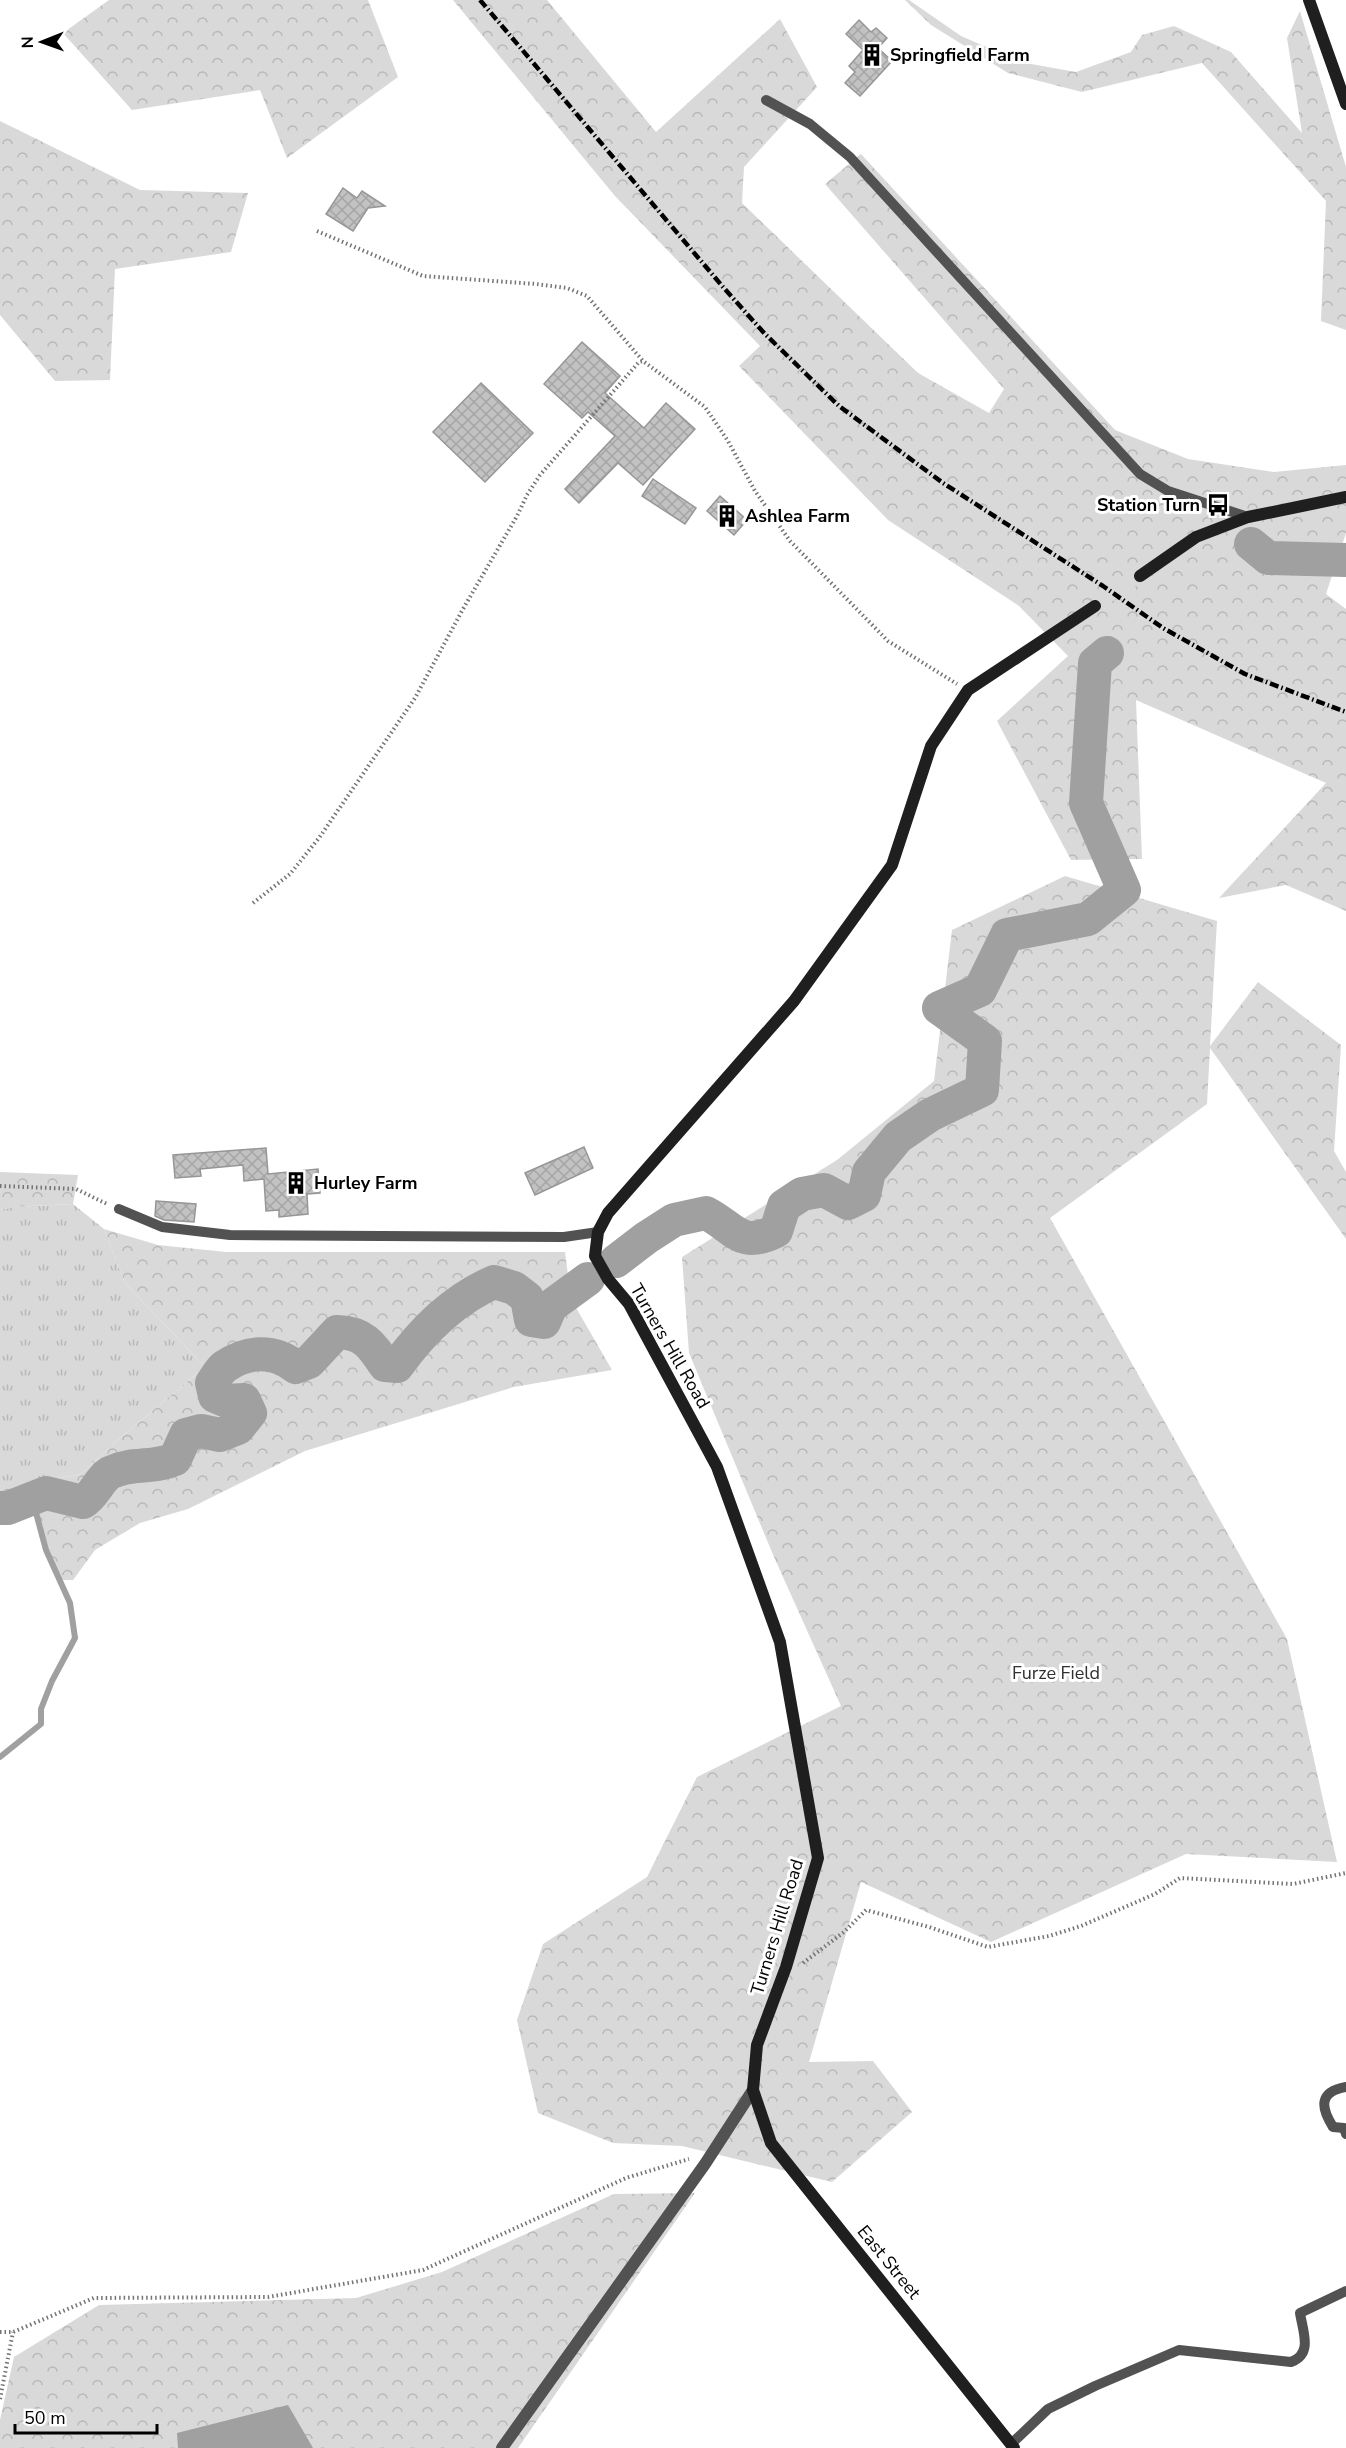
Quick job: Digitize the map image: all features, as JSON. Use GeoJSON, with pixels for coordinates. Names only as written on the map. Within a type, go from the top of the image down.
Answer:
{"type":"FeatureCollection","features":[{"type":"Feature","properties":{"kind":"main road"},"geometry":{"type":"LineString","coordinates":[[1309,0],[1346,104]]}},
{"type":"Feature","properties":{"kind":"main road"},"geometry":{"type":"LineString","coordinates":[[1140,576],[1196,537],[1248,517],[1346,497]]}},
{"type":"Feature","properties":{"kind":"main road"},"geometry":{"type":"LineString","coordinates":[[598,1232],[608,1213],[794,1001],[892,865],[931,746],[968,690],[1095,606]]}},
{"type":"Feature","properties":{"kind":"main road","name":"Turners Hill Road"},"geometry":{"type":"LineString","coordinates":[[598,1232],[595,1256],[608,1279],[629,1304],[717,1467],[780,1642],[818,1858],[786,1967],[757,2045],[753,2090]]}},
{"type":"Feature","properties":{"kind":"main road","name":"East Street"},"geometry":{"type":"LineString","coordinates":[[753,2090],[771,2143],[1013,2446]]}},
{"type":"Feature","properties":{"kind":"street"},"geometry":{"type":"LineString","coordinates":[[502,2448],[705,2164],[753,2090]]}},
{"type":"Feature","properties":{"kind":"lane"},"geometry":{"type":"LineString","coordinates":[[766,100],[810,124],[850,157],[1140,474],[1168,491],[1248,517]]}},
{"type":"Feature","properties":{"kind":"lane"},"geometry":{"type":"LineString","coordinates":[[119,1209],[162,1227],[230,1235],[564,1237],[598,1232]]}},
{"type":"Feature","properties":{"kind":"lane"},"geometry":{"type":"LineString","coordinates":[[1346,2087],[1336,2089],[1326,2097],[1323,2103],[1324,2113],[1333,2127],[1344,2128],[1346,2134]]}},
{"type":"Feature","properties":{"kind":"lane"},"geometry":{"type":"LineString","coordinates":[[1013,2446],[1048,2409],[1179,2350],[1291,2362],[1299,2359],[1304,2353],[1305,2341],[1299,2313],[1346,2291]]}},
{"type":"Feature","properties":{"kind":"path"},"geometry":{"type":"LineString","coordinates":[[317,231],[423,276],[536,284],[567,288],[587,296],[644,361],[705,407],[728,441],[755,491],[790,541],[888,641],[968,690]]}},
{"type":"Feature","properties":{"kind":"path"},"geometry":{"type":"LineString","coordinates":[[253,903],[290,874],[319,838],[415,698],[517,516],[526,495],[540,475],[639,362],[644,361]]}},
{"type":"Feature","properties":{"kind":"path"},"geometry":{"type":"LineString","coordinates":[[0,1186],[76,1189],[119,1209]]}},
{"type":"Feature","properties":{"kind":"path"},"geometry":{"type":"LineString","coordinates":[[786,1967],[795,1968],[844,1932],[866,1910],[929,1927],[988,1947],[1049,1936],[1081,1926],[1155,1894],[1180,1878],[1293,1884],[1346,1873]]}},
{"type":"Feature","properties":{"kind":"path"},"geometry":{"type":"LineString","coordinates":[[0,2332],[13,2332],[94,2298],[268,2297],[423,2270],[626,2178],[697,2157],[705,2164]]}},
{"type":"Feature","properties":{"kind":"path"},"geometry":{"type":"LineString","coordinates":[[0,2399],[13,2332]]}},
{"type":"Feature","properties":{"kind":"green space"},"geometry":{"type":"Polygon","coordinates":[[[109,0],[368,0],[398,77],[287,158],[260,90],[132,110],[63,33],[109,0]]]}},
{"type":"Feature","properties":{"kind":"green space"},"geometry":{"type":"Polygon","coordinates":[[[453,0],[547,0],[656,132],[780,19],[817,87],[744,167],[742,203],[918,373],[989,413],[1004,389],[825,184],[861,154],[1115,430],[1188,459],[1274,472],[1346,465],[1346,533],[1326,594],[1346,609],[1346,911],[1286,885],[1219,898],[1326,783],[1136,700],[1142,859],[1071,860],[997,721],[1068,656],[1019,606],[888,520],[739,366],[760,346],[615,196],[453,0]]]}},
{"type":"Feature","properties":{"kind":"green space"},"geometry":{"type":"Polygon","coordinates":[[[905,0],[909,0],[961,36],[1020,62],[1076,72],[1131,52],[1142,35],[1174,26],[1231,52],[1302,133],[1287,38],[1300,11],[1346,167],[1346,330],[1321,321],[1326,201],[1202,63],[1082,92],[1008,73],[931,25],[905,0]]]}},
{"type":"Feature","properties":{"kind":"green space"},"geometry":{"type":"Polygon","coordinates":[[[0,121],[140,190],[248,193],[231,252],[115,269],[110,380],[55,381],[0,315],[0,121]]]}},
{"type":"Feature","properties":{"kind":"green space","name":"Furze Field"},"geometry":{"type":"Polygon","coordinates":[[[1065,876],[1217,921],[1210,1046],[1258,982],[1341,1045],[1334,1151],[1346,1172],[1346,1239],[1210,1048],[1207,1104],[1050,1218],[1287,1639],[1337,1862],[1186,1854],[991,1942],[861,1882],[809,2062],[873,2061],[912,2112],[832,2182],[682,2146],[613,2143],[538,2113],[517,2020],[543,1944],[647,1877],[697,1777],[841,1706],[774,1557],[689,1353],[682,1257],[837,1160],[934,1081],[952,930],[1065,876]]]}},
{"type":"Feature","properties":{"kind":"green space"},"geometry":{"type":"Polygon","coordinates":[[[0,1172],[78,1175],[73,1204],[13,1207],[0,1210],[0,1172]]]}},
{"type":"Feature","properties":{"kind":"green space"},"geometry":{"type":"Polygon","coordinates":[[[73,1204],[104,1229],[125,1283],[205,1367],[121,1437],[81,1474],[18,1486],[0,1486],[0,1210],[13,1207],[73,1204]]]}},
{"type":"Feature","properties":{"kind":"green space"},"geometry":{"type":"Polygon","coordinates":[[[104,1229],[158,1245],[226,1252],[565,1252],[571,1299],[612,1370],[514,1387],[305,1451],[188,1509],[140,1523],[95,1550],[73,1580],[60,1580],[46,1550],[32,1499],[8,1508],[0,1508],[0,1486],[18,1486],[81,1474],[121,1437],[205,1367],[125,1283],[104,1229]]]}},
{"type":"Feature","properties":{"kind":"green space"},"geometry":{"type":"Polygon","coordinates":[[[695,2193],[518,2448],[0,2448],[0,2420],[14,2357],[99,2305],[356,2298],[442,2272],[614,2194],[695,2193]]]}},
{"type":"Feature","properties":{"kind":"shaded area"},"geometry":{"type":"Polygon","coordinates":[[[288,2405],[313,2448],[178,2448],[177,2433],[288,2405]]]}},
{"type":"Feature","properties":{"kind":"building","name":"Springfield Farm"},"geometry":{"type":"Polygon","coordinates":[[[859,20],[871,32],[876,28],[887,38],[878,48],[892,61],[860,96],[845,83],[855,72],[849,66],[863,50],[846,34],[859,20]]]}},
{"type":"Feature","properties":{"kind":"building"},"geometry":{"type":"Polygon","coordinates":[[[343,188],[357,198],[362,191],[385,206],[368,208],[353,231],[326,214],[343,188]]]}},
{"type":"Feature","properties":{"kind":"building"},"geometry":{"type":"Polygon","coordinates":[[[582,342],[620,376],[605,393],[644,428],[666,403],[695,429],[643,485],[618,463],[579,503],[565,489],[615,436],[588,412],[582,418],[544,384],[582,342]]]}},
{"type":"Feature","properties":{"kind":"building"},"geometry":{"type":"Polygon","coordinates":[[[481,383],[533,433],[485,482],[433,432],[481,383]]]}},
{"type":"Feature","properties":{"kind":"building"},"geometry":{"type":"Polygon","coordinates":[[[653,479],[696,508],[685,524],[642,496],[653,479]]]}},
{"type":"Feature","properties":{"kind":"building","name":"Ashlea Farm"},"geometry":{"type":"Polygon","coordinates":[[[720,496],[747,520],[734,535],[707,511],[720,496]]]}},
{"type":"Feature","properties":{"kind":"building"},"geometry":{"type":"Polygon","coordinates":[[[584,1147],[593,1168],[535,1195],[525,1173],[584,1147]]]}},
{"type":"Feature","properties":{"kind":"building"},"geometry":{"type":"Polygon","coordinates":[[[266,1148],[268,1174],[318,1169],[320,1193],[307,1194],[308,1214],[279,1217],[279,1210],[266,1211],[264,1179],[244,1181],[243,1165],[200,1169],[201,1176],[175,1178],[173,1155],[266,1148]]]}},
{"type":"Feature","properties":{"kind":"building"},"geometry":{"type":"Polygon","coordinates":[[[156,1201],[196,1204],[194,1222],[164,1220],[155,1216],[156,1201]]]}},
{"type":"Feature","properties":{"kind":"waterway"},"geometry":{"type":"LineString","coordinates":[[1251,544],[1268,558],[1346,560]]}},
{"type":"Feature","properties":{"kind":"waterway"},"geometry":{"type":"LineString","coordinates":[[616,1261],[674,1220],[706,1213],[738,1234],[754,1238],[776,1231],[784,1206],[802,1194],[824,1190],[848,1203],[864,1195],[869,1172],[898,1137],[930,1115],[982,1090],[985,1041],[939,1008],[980,990],[1007,935],[1088,919],[1124,890],[1086,803],[1095,663],[1107,653]]}},
{"type":"Feature","properties":{"kind":"waterway"},"geometry":{"type":"LineString","coordinates":[[0,1508],[8,1508],[46,1493],[83,1502],[112,1472],[175,1459],[186,1435],[201,1431],[220,1435],[238,1428],[250,1413],[244,1400],[227,1401],[215,1396],[212,1383],[224,1367],[242,1358],[251,1355],[269,1355],[278,1357],[296,1367],[309,1362],[337,1332],[360,1337],[371,1346],[385,1365],[397,1366],[417,1340],[440,1317],[465,1298],[494,1282],[514,1288],[527,1298],[531,1320],[544,1322],[551,1306],[588,1279]]}},
{"type":"Feature","properties":{"kind":"waterway"},"geometry":{"type":"LineString","coordinates":[[0,1757],[41,1724],[41,1709],[52,1681],[75,1638],[70,1603],[46,1550],[32,1498]]}},
{"type":"Feature","properties":{"kind":"tunnel"},"geometry":{"type":"LineString","coordinates":[[1095,606],[1140,576]]}},
{"type":"Feature","properties":{"kind":"railway"},"geometry":{"type":"LineString","coordinates":[[480,0],[723,287],[765,334],[839,406],[943,483],[1103,586],[1163,628],[1245,674],[1346,712]]}},
{"type":"Feature","properties":{"kind":"place","name":"Springfield Farm"},"geometry":{"type":"Point","coordinates":[872,55]}},
{"type":"Feature","properties":{"kind":"place","name":"Station Turn"},"geometry":{"type":"Point","coordinates":[1218,505]}},
{"type":"Feature","properties":{"kind":"place","name":"Ashlea Farm"},"geometry":{"type":"Point","coordinates":[727,516]}},
{"type":"Feature","properties":{"kind":"place","name":"Hurley Farm"},"geometry":{"type":"Point","coordinates":[296,1183]}}]}
